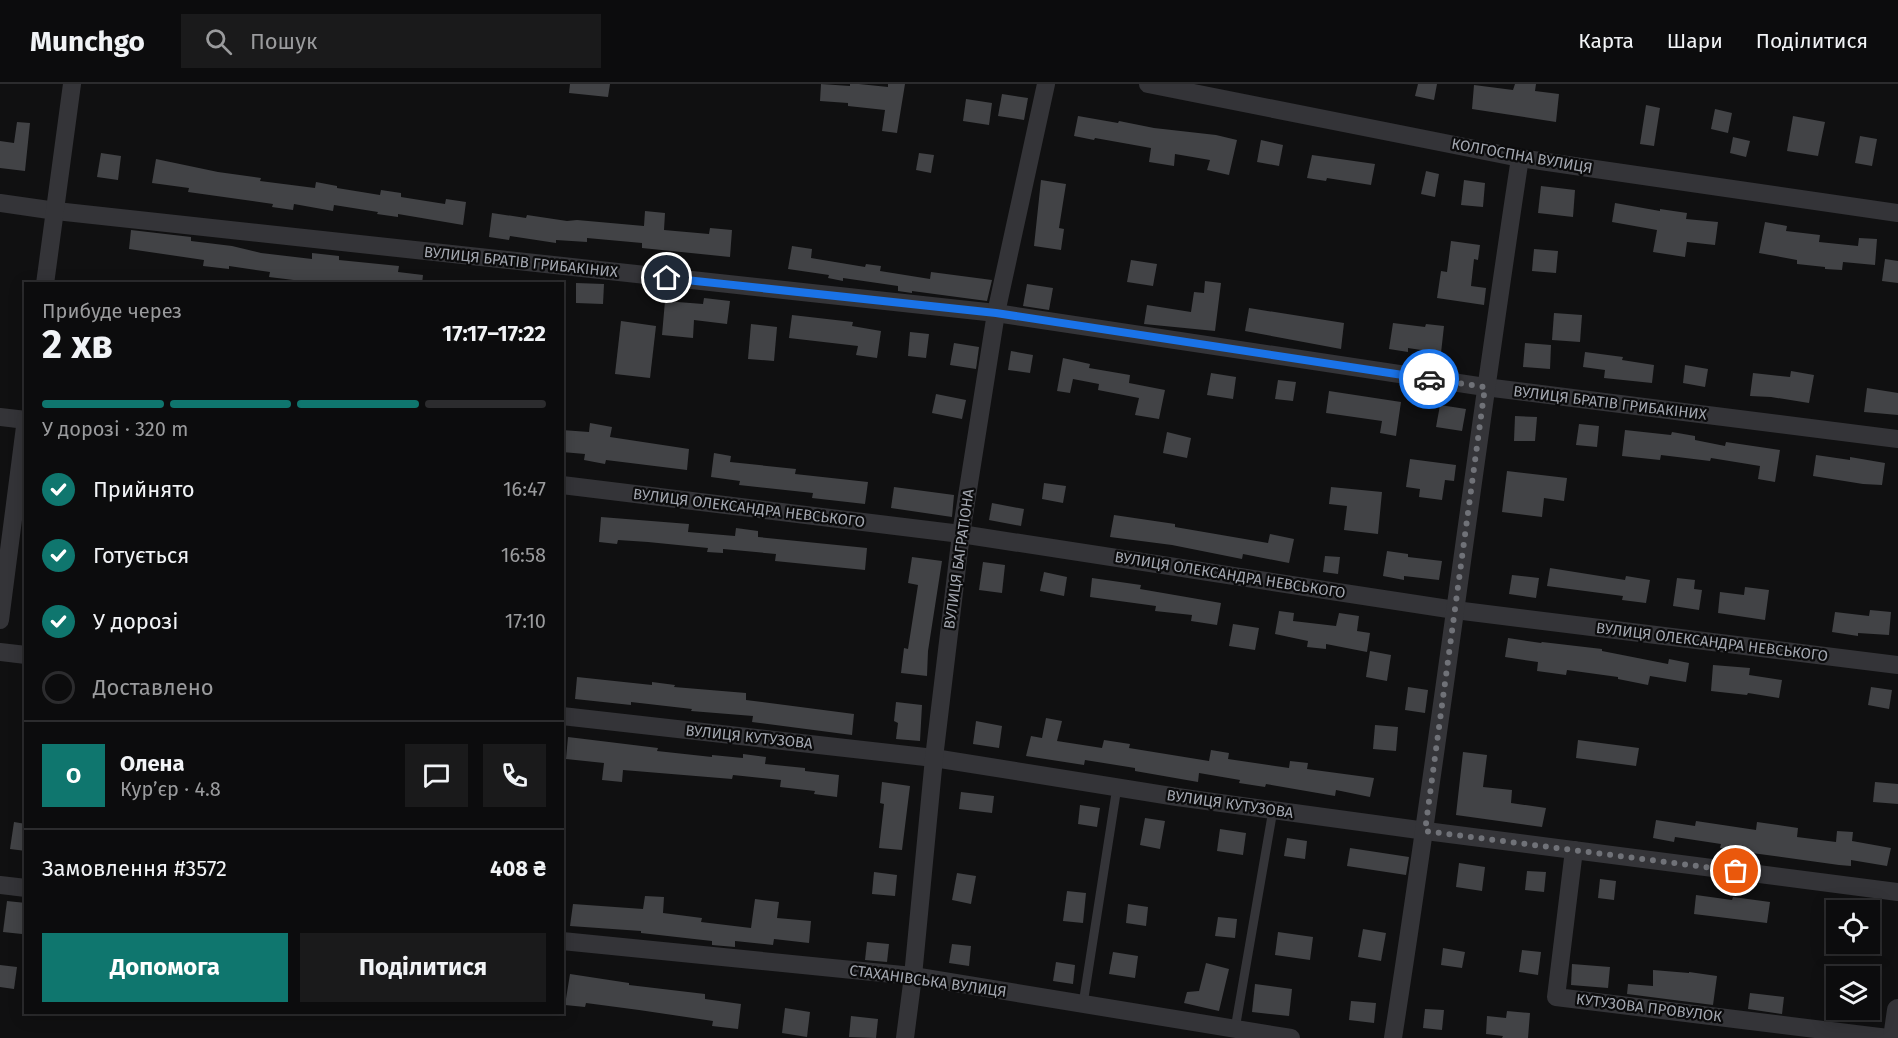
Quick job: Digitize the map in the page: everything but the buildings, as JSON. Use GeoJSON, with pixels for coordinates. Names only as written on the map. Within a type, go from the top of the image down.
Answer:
{"type":"FeatureCollection","features":[{"type":"Feature","properties":{"kind":"street"},"geometry":{"type":"LineString","coordinates":[[45,282],[72,84]]}},
{"type":"Feature","properties":{"kind":"street","name":"ВУЛИЦЯ БАГРАТІОНА"},"geometry":{"type":"LineString","coordinates":[[905,1038],[914,976],[934,758],[961,534],[996,313],[1046,84]]}},
{"type":"Feature","properties":{"kind":"street","name":"КОЛГОСПНА ВУЛИЦЯ"},"geometry":{"type":"LineString","coordinates":[[1148,84],[1520,158],[1898,213]]}},
{"type":"Feature","properties":{"kind":"street"},"geometry":{"type":"LineString","coordinates":[[1393,1038],[1425,831],[1485,387],[1520,158]]}},
{"type":"Feature","properties":{"kind":"street","name":"ВУЛИЦЯ БРАТІВ ГРИБАКІНИХ"},"geometry":{"type":"LineString","coordinates":[[0,203],[56,211],[996,313],[1485,387],[1898,439]]}},
{"type":"Feature","properties":{"kind":"street"},"geometry":{"type":"LineString","coordinates":[[0,417],[24,420]]}},
{"type":"Feature","properties":{"kind":"street"},"geometry":{"type":"LineString","coordinates":[[0,620],[24,428]]}},
{"type":"Feature","properties":{"kind":"street","name":"ВУЛИЦЯ ОЛЕКСАНДРА НЕВСЬКОГО"},"geometry":{"type":"LineString","coordinates":[[564,485],[961,534],[1455,610],[1898,664]]}},
{"type":"Feature","properties":{"kind":"street"},"geometry":{"type":"LineString","coordinates":[[0,652],[24,655]]}},
{"type":"Feature","properties":{"kind":"street","name":"ВУЛИЦЯ КУТУЗОВА"},"geometry":{"type":"LineString","coordinates":[[564,716],[934,758],[1273,810],[1898,892]]}},
{"type":"Feature","properties":{"kind":"street","name":"КУТУЗОВА ПРОВУЛОК"},"geometry":{"type":"LineString","coordinates":[[1574,850],[1556,997],[1888,1038]]}},
{"type":"Feature","properties":{"kind":"street"},"geometry":{"type":"LineString","coordinates":[[0,885],[24,888]]}},
{"type":"Feature","properties":{"kind":"street","name":"СТАХАНІВСЬКА ВУЛИЦЯ"},"geometry":{"type":"LineString","coordinates":[[564,941],[914,976],[1292,1038]]}},
{"type":"Feature","properties":{"kind":"street"},"geometry":{"type":"LineString","coordinates":[[1894,1038],[1898,1010]]}},
{"type":"Feature","properties":{"kind":"lane"},"geometry":{"type":"LineString","coordinates":[[1083,1004],[1117,787]]}},
{"type":"Feature","properties":{"kind":"lane"},"geometry":{"type":"LineString","coordinates":[[1235,1029],[1273,810]]}},
{"type":"Feature","properties":{"kind":"way so far"},"geometry":{"type":"LineString","coordinates":[[1429,379],[1485,387],[1425,831],[1736,871]]}},
{"type":"Feature","properties":{"kind":"route"},"geometry":{"type":"LineString","coordinates":[[667,278],[996,313],[1429,379]]}}]}
